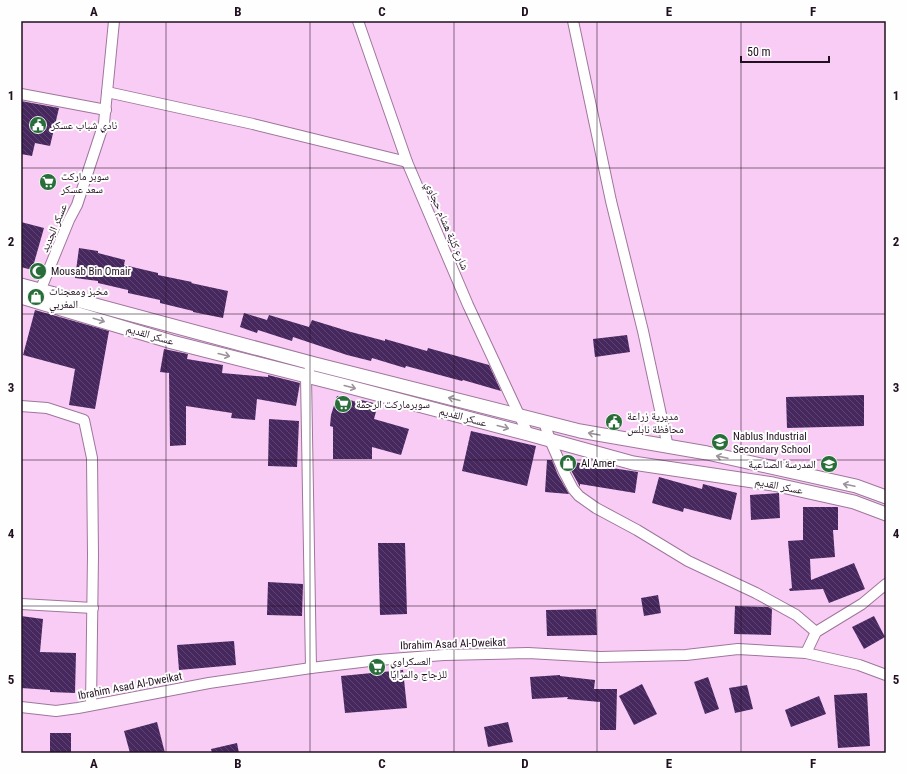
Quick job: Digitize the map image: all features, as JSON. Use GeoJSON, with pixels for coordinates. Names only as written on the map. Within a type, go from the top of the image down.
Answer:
{"type":"FeatureCollection","features":[{"type":"Feature","properties":{"kind":"street","name":"عسكر الجديد"},"geometry":{"type":"LineString","coordinates":[[38,296],[69,220],[77,205],[104,123],[114,21]]}},
{"type":"Feature","properties":{"kind":"street","name":"شارع كلية هشام حجاوي"},"geometry":{"type":"LineString","coordinates":[[358,21],[407,162],[468,305],[528,434]]}},
{"type":"Feature","properties":{"kind":"street"},"geometry":{"type":"LineString","coordinates":[[573,21],[610,201],[643,331],[668,447]]}},
{"type":"Feature","properties":{"kind":"street"},"geometry":{"type":"LineString","coordinates":[[107,92],[253,124],[407,162]]}},
{"type":"Feature","properties":{"kind":"street"},"geometry":{"type":"LineString","coordinates":[[21,94],[106,110]]}},
{"type":"Feature","properties":{"kind":"street","name":"عسكر القديم"},"geometry":{"type":"LineString","coordinates":[[21,285],[38,296],[172,342],[528,434],[633,463],[772,484],[854,502],[886,514]]}},
{"type":"Feature","properties":{"kind":"street","name":"عسكر القديم"},"geometry":{"type":"LineString","coordinates":[[21,297],[38,296],[580,431],[707,453],[856,486],[886,497]]}},
{"type":"Feature","properties":{"kind":"street"},"geometry":{"type":"LineString","coordinates":[[311,668],[306,376],[315,364]]}},
{"type":"Feature","properties":{"kind":"street"},"geometry":{"type":"LineString","coordinates":[[21,406],[47,408],[84,420],[92,458],[94,554],[91,706]]}},
{"type":"Feature","properties":{"kind":"street"},"geometry":{"type":"LineString","coordinates":[[544,422],[564,472],[582,499],[688,561],[756,593],[796,615],[816,632]]}},
{"type":"Feature","properties":{"kind":"street"},"geometry":{"type":"LineString","coordinates":[[806,653],[816,632],[862,604],[886,584]]}},
{"type":"Feature","properties":{"kind":"street"},"geometry":{"type":"LineString","coordinates":[[21,604],[93,608]]}},
{"type":"Feature","properties":{"kind":"street","name":"Ibrahim Asad Al-Dweikat"},"geometry":{"type":"LineString","coordinates":[[21,707],[56,711],[91,706],[208,683],[311,668],[378,660],[444,656],[528,653],[600,657],[686,655],[738,649],[806,653],[859,665],[886,675]]}},
{"type":"Feature","properties":{"kind":"building","name":"نادي شباب عسكر"},"geometry":{"type":"Polygon","coordinates":[[[21,101],[59,108],[50,146],[35,143],[32,156],[21,154],[21,101]]]}},
{"type":"Feature","properties":{"kind":"building"},"geometry":{"type":"Polygon","coordinates":[[[21,222],[44,228],[32,270],[21,267],[21,222]]]}},
{"type":"Feature","properties":{"kind":"building"},"geometry":{"type":"Polygon","coordinates":[[[79,248],[98,251],[98,253],[125,260],[124,265],[158,273],[158,275],[228,291],[223,318],[160,303],[160,300],[128,293],[128,290],[98,283],[98,281],[75,278],[79,248]]]}},
{"type":"Feature","properties":{"kind":"building"},"geometry":{"type":"Polygon","coordinates":[[[35,310],[109,331],[95,409],[69,405],[75,369],[23,355],[35,310]]]}},
{"type":"Feature","properties":{"kind":"building"},"geometry":{"type":"Polygon","coordinates":[[[244,313],[267,320],[269,315],[309,327],[312,320],[385,341],[385,339],[427,351],[428,348],[489,365],[501,391],[406,366],[405,368],[372,358],[371,361],[347,355],[293,337],[292,341],[258,330],[257,333],[240,327],[244,313]]]}},
{"type":"Feature","properties":{"kind":"building"},"geometry":{"type":"Polygon","coordinates":[[[627,335],[630,352],[595,357],[593,339],[627,335]]]}},
{"type":"Feature","properties":{"kind":"building"},"geometry":{"type":"Polygon","coordinates":[[[164,349],[188,354],[187,359],[223,365],[222,373],[268,377],[268,375],[300,383],[296,406],[257,399],[255,420],[231,418],[232,413],[186,406],[186,445],[170,446],[169,373],[160,372],[164,349]]]}},
{"type":"Feature","properties":{"kind":"building"},"geometry":{"type":"Polygon","coordinates":[[[864,395],[864,426],[787,428],[786,397],[864,395]]]}},
{"type":"Feature","properties":{"kind":"building"},"geometry":{"type":"Polygon","coordinates":[[[337,396],[360,403],[361,400],[378,404],[374,419],[409,429],[401,455],[372,447],[372,459],[333,459],[333,427],[330,426],[331,415],[337,396]]]}},
{"type":"Feature","properties":{"kind":"building"},"geometry":{"type":"Polygon","coordinates":[[[269,419],[299,421],[297,467],[268,466],[269,419]]]}},
{"type":"Feature","properties":{"kind":"building"},"geometry":{"type":"Polygon","coordinates":[[[471,431],[536,446],[527,486],[462,471],[471,431]]]}},
{"type":"Feature","properties":{"kind":"building"},"geometry":{"type":"Polygon","coordinates":[[[547,460],[552,460],[558,475],[569,494],[545,492],[547,460]]]}},
{"type":"Feature","properties":{"kind":"building"},"geometry":{"type":"Polygon","coordinates":[[[566,461],[638,472],[635,493],[580,484],[580,487],[566,461]]]}},
{"type":"Feature","properties":{"kind":"building"},"geometry":{"type":"Polygon","coordinates":[[[659,477],[702,489],[703,484],[737,493],[731,520],[684,508],[683,512],[652,503],[659,477]]]}},
{"type":"Feature","properties":{"kind":"building"},"geometry":{"type":"Polygon","coordinates":[[[779,493],[780,518],[751,520],[750,495],[779,493]]]}},
{"type":"Feature","properties":{"kind":"building"},"geometry":{"type":"Polygon","coordinates":[[[803,507],[838,507],[838,530],[833,530],[835,557],[810,559],[811,580],[854,563],[865,589],[829,603],[823,589],[790,591],[789,589],[792,588],[788,541],[803,540],[803,507]]]}},
{"type":"Feature","properties":{"kind":"building"},"geometry":{"type":"Polygon","coordinates":[[[378,543],[405,543],[407,614],[380,615],[378,543]]]}},
{"type":"Feature","properties":{"kind":"building"},"geometry":{"type":"Polygon","coordinates":[[[268,582],[303,584],[302,616],[267,615],[268,582]]]}},
{"type":"Feature","properties":{"kind":"building"},"geometry":{"type":"Polygon","coordinates":[[[658,595],[661,613],[644,616],[641,598],[658,595]]]}},
{"type":"Feature","properties":{"kind":"building"},"geometry":{"type":"Polygon","coordinates":[[[735,606],[768,607],[772,609],[771,635],[734,634],[735,606]]]}},
{"type":"Feature","properties":{"kind":"building"},"geometry":{"type":"Polygon","coordinates":[[[596,609],[597,635],[547,636],[546,610],[596,609]]]}},
{"type":"Feature","properties":{"kind":"building"},"geometry":{"type":"Polygon","coordinates":[[[21,616],[43,619],[40,652],[76,653],[75,693],[50,692],[50,690],[21,688],[21,616]]]}},
{"type":"Feature","properties":{"kind":"building"},"geometry":{"type":"Polygon","coordinates":[[[874,616],[885,637],[864,649],[852,627],[874,616]]]}},
{"type":"Feature","properties":{"kind":"building"},"geometry":{"type":"Polygon","coordinates":[[[234,641],[236,665],[179,670],[177,645],[234,641]]]}},
{"type":"Feature","properties":{"kind":"building"},"geometry":{"type":"Polygon","coordinates":[[[403,670],[407,708],[345,713],[341,676],[403,670]]]}},
{"type":"Feature","properties":{"kind":"building"},"geometry":{"type":"Polygon","coordinates":[[[560,675],[595,680],[594,689],[617,689],[616,730],[600,730],[600,702],[567,699],[568,697],[532,699],[530,677],[560,675]]]}},
{"type":"Feature","properties":{"kind":"building"},"geometry":{"type":"Polygon","coordinates":[[[708,677],[719,709],[705,714],[694,682],[708,677]]]}},
{"type":"Feature","properties":{"kind":"building"},"geometry":{"type":"Polygon","coordinates":[[[642,684],[657,714],[634,725],[619,696],[642,684]]]}},
{"type":"Feature","properties":{"kind":"building"},"geometry":{"type":"Polygon","coordinates":[[[747,685],[753,709],[735,713],[729,688],[747,685]]]}},
{"type":"Feature","properties":{"kind":"building"},"geometry":{"type":"Polygon","coordinates":[[[867,693],[870,746],[838,748],[834,695],[867,693]]]}},
{"type":"Feature","properties":{"kind":"building"},"geometry":{"type":"Polygon","coordinates":[[[819,696],[826,714],[791,727],[785,710],[819,696]]]}},
{"type":"Feature","properties":{"kind":"building"},"geometry":{"type":"Polygon","coordinates":[[[157,722],[165,753],[130,753],[124,731],[157,722]]]}},
{"type":"Feature","properties":{"kind":"building"},"geometry":{"type":"Polygon","coordinates":[[[508,722],[513,742],[488,747],[484,727],[508,722]]]}},
{"type":"Feature","properties":{"kind":"building"},"geometry":{"type":"Polygon","coordinates":[[[50,733],[71,733],[71,753],[50,753],[50,733]]]}},
{"type":"Feature","properties":{"kind":"building"},"geometry":{"type":"Polygon","coordinates":[[[237,743],[239,753],[212,753],[211,749],[237,743]]]}},
{"type":"Feature","properties":{"kind":"place","name":"نادي شباب عسكر"},"geometry":{"type":"Point","coordinates":[38,125]}},
{"type":"Feature","properties":{"kind":"place","name":"سوبر ماركت سعد عسكر"},"geometry":{"type":"Point","coordinates":[48,182]}},
{"type":"Feature","properties":{"kind":"place","name":"Mousab Bin Omair"},"geometry":{"type":"Point","coordinates":[38,271]}},
{"type":"Feature","properties":{"kind":"place","name":"مخبز ومعجنات المغربي"},"geometry":{"type":"Point","coordinates":[36,297]}},
{"type":"Feature","properties":{"kind":"place","name":"سوبرماركت الرحمة"},"geometry":{"type":"Point","coordinates":[343,404]}},
{"type":"Feature","properties":{"kind":"place","name":"مديرية زراعة محافظة نابلس"},"geometry":{"type":"Point","coordinates":[614,422]}},
{"type":"Feature","properties":{"kind":"place","name":"Nablus Industrial Secondary School"},"geometry":{"type":"Point","coordinates":[720,442]}},
{"type":"Feature","properties":{"kind":"place","name":"Al Amer"},"geometry":{"type":"Point","coordinates":[568,463]}},
{"type":"Feature","properties":{"kind":"place","name":"المدرسة الصناعية"},"geometry":{"type":"Point","coordinates":[829,464]}},
{"type":"Feature","properties":{"kind":"place","name":"العسكراوي للزجاج والمرايا"},"geometry":{"type":"Point","coordinates":[377,667]}}]}
